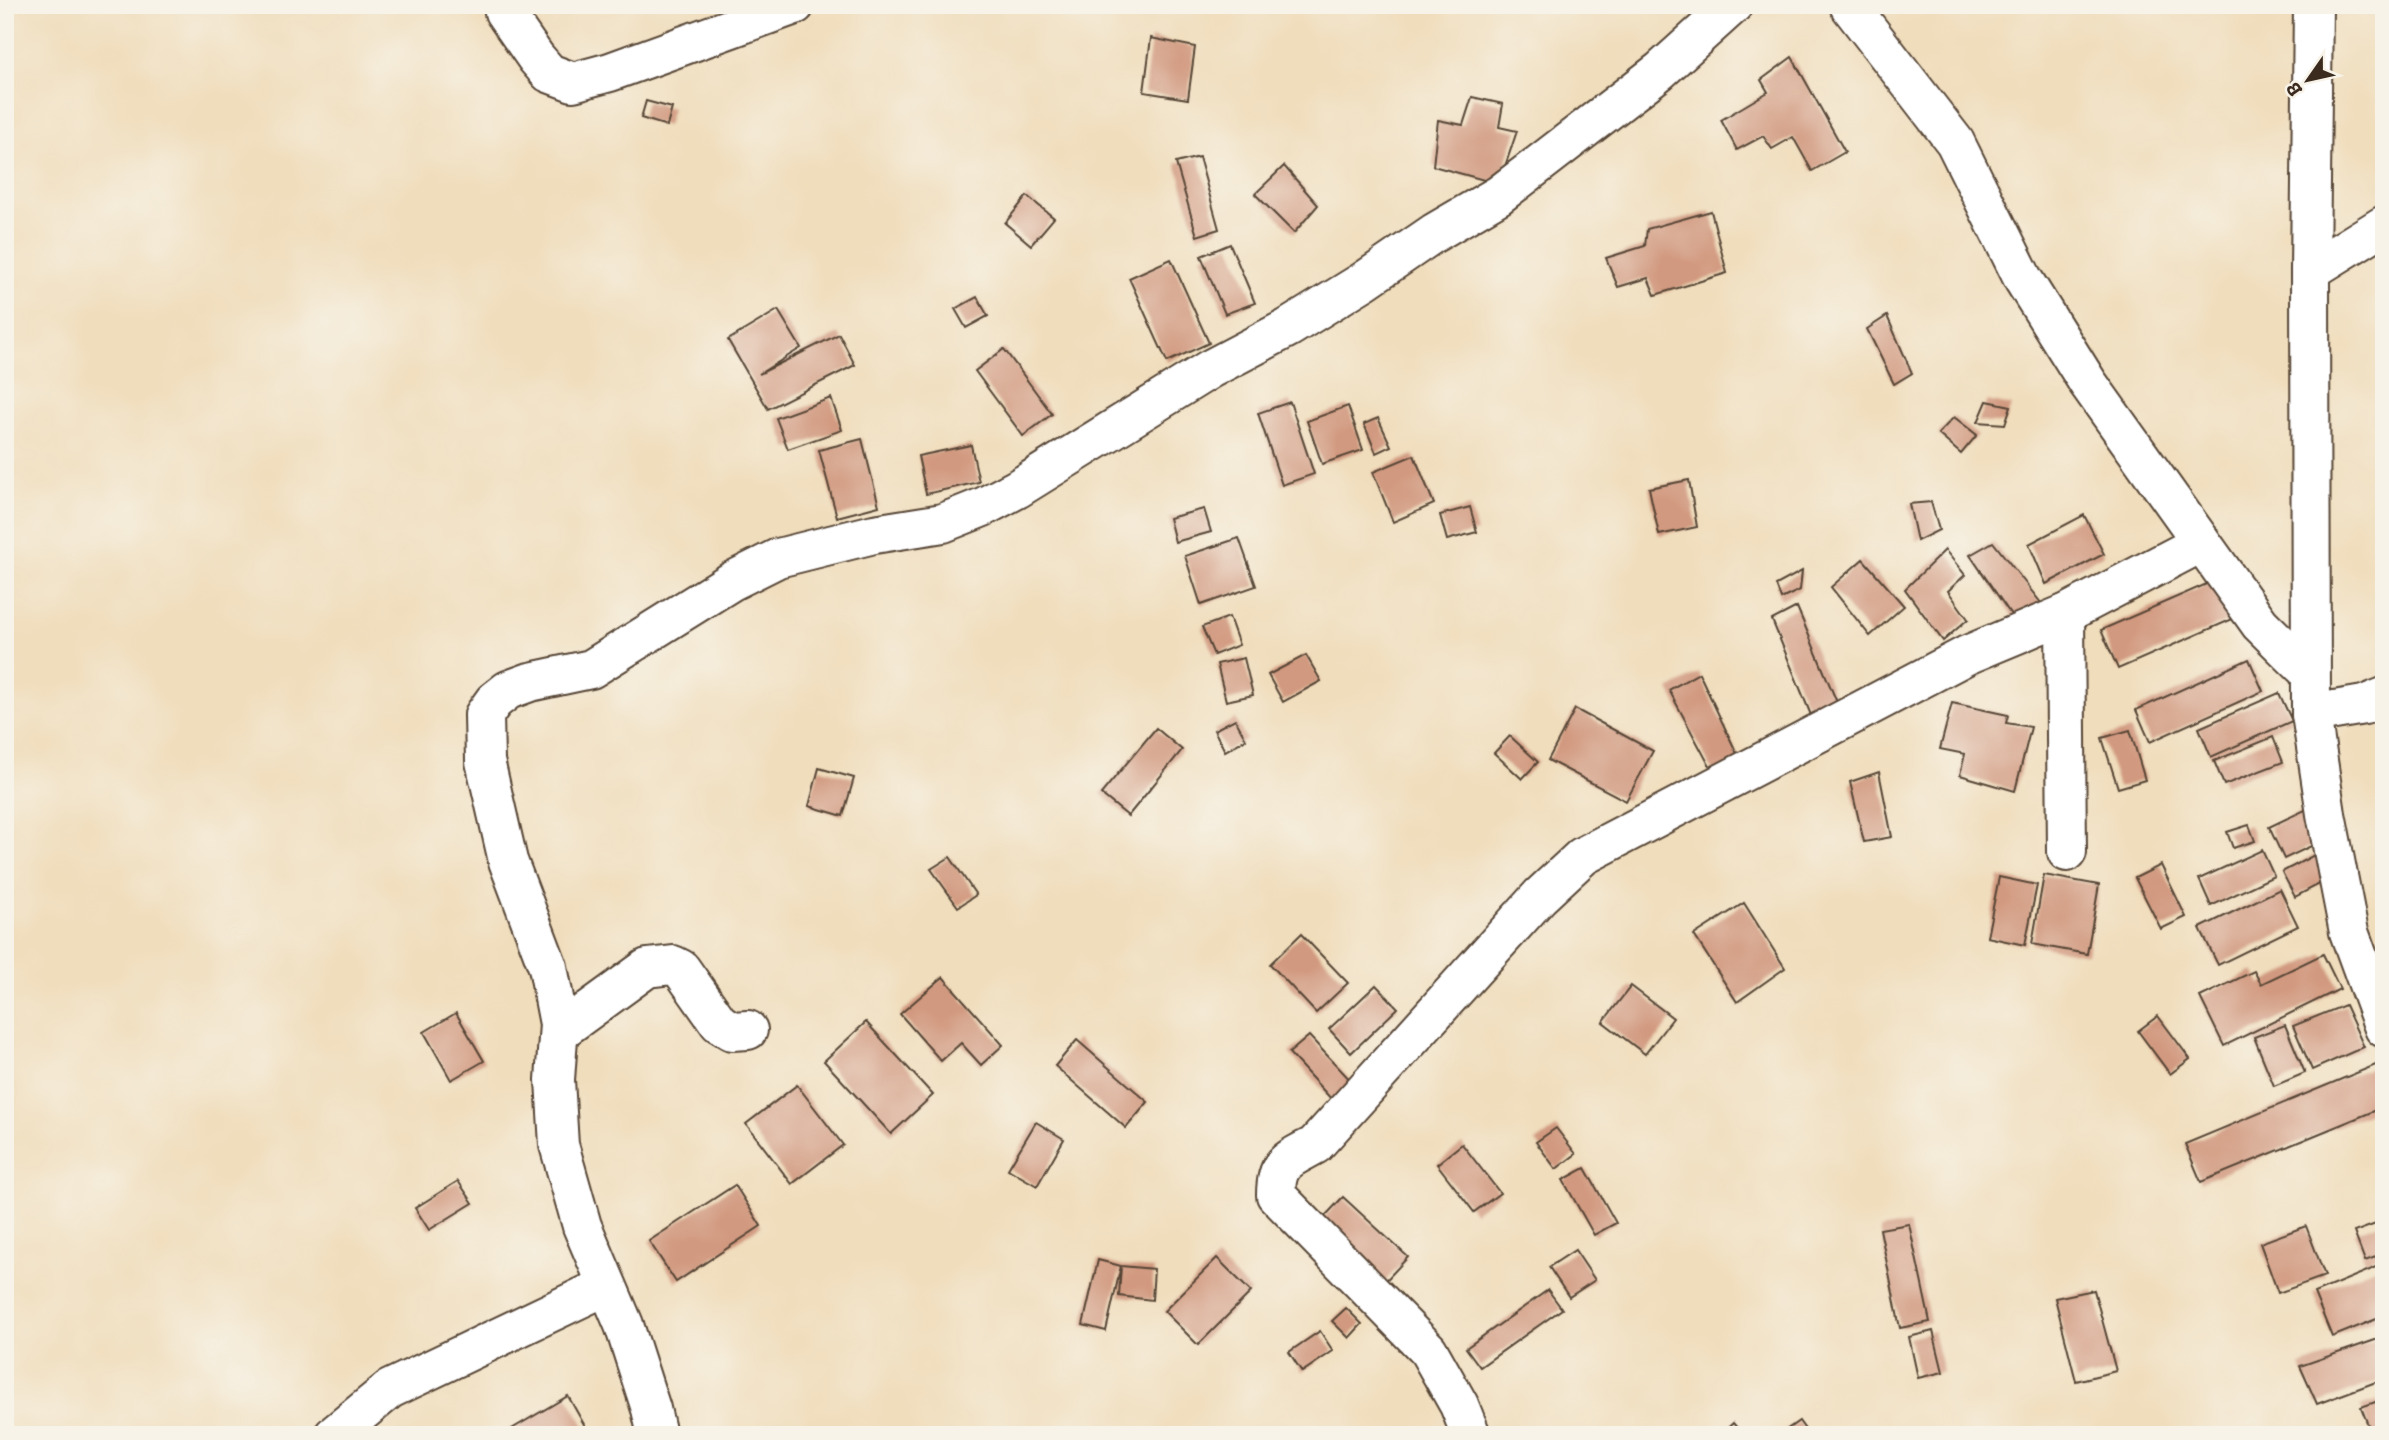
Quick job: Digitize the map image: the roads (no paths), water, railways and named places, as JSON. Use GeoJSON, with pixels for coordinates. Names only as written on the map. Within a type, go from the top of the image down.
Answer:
{"type":"FeatureCollection","features":[{"type":"Feature","properties":{"kind":"street"},"geometry":{"type":"LineString","coordinates":[[504,12],[549,73],[573,82],[610,72],[795,5]]}},
{"type":"Feature","properties":{"kind":"street"},"geometry":{"type":"LineString","coordinates":[[657,1435],[624,1325],[582,1226],[559,1145],[555,1080],[559,1024],[548,967],[508,861],[485,761],[484,715],[494,701],[509,690],[530,682],[591,669],[732,581],[778,558],[847,543],[874,534],[943,523],[983,507],[1017,489],[1210,369],[1288,328],[1434,233],[1499,195],[1660,71],[1733,5]]}},
{"type":"Feature","properties":{"kind":"street"},"geometry":{"type":"LineString","coordinates":[[1849,5],[1955,142],[2022,279],[2088,383],[2260,624],[2310,673]]}},
{"type":"Feature","properties":{"kind":"street"},"geometry":{"type":"LineString","coordinates":[[2313,5],[2310,271],[2311,715],[2326,814],[2349,932],[2384,1028]]}},
{"type":"Feature","properties":{"kind":"street"},"geometry":{"type":"LineString","coordinates":[[2310,271],[2384,226]]}},
{"type":"Feature","properties":{"kind":"street"},"geometry":{"type":"LineString","coordinates":[[1471,1435],[1459,1405],[1428,1350],[1276,1195],[1276,1175],[1286,1161],[1315,1145],[1540,896],[1583,856],[1967,656],[2064,614],[2201,543]]}},
{"type":"Feature","properties":{"kind":"street"},"geometry":{"type":"LineString","coordinates":[[2064,614],[2067,852]]}},
{"type":"Feature","properties":{"kind":"street"},"geometry":{"type":"LineString","coordinates":[[2311,715],[2364,705],[2384,697]]}},
{"type":"Feature","properties":{"kind":"street"},"geometry":{"type":"LineString","coordinates":[[559,1032],[647,968],[673,965],[681,969],[719,1023],[732,1031],[748,1030]]}},
{"type":"Feature","properties":{"kind":"street"},"geometry":{"type":"LineString","coordinates":[[334,1435],[390,1389],[606,1286]]}}]}
